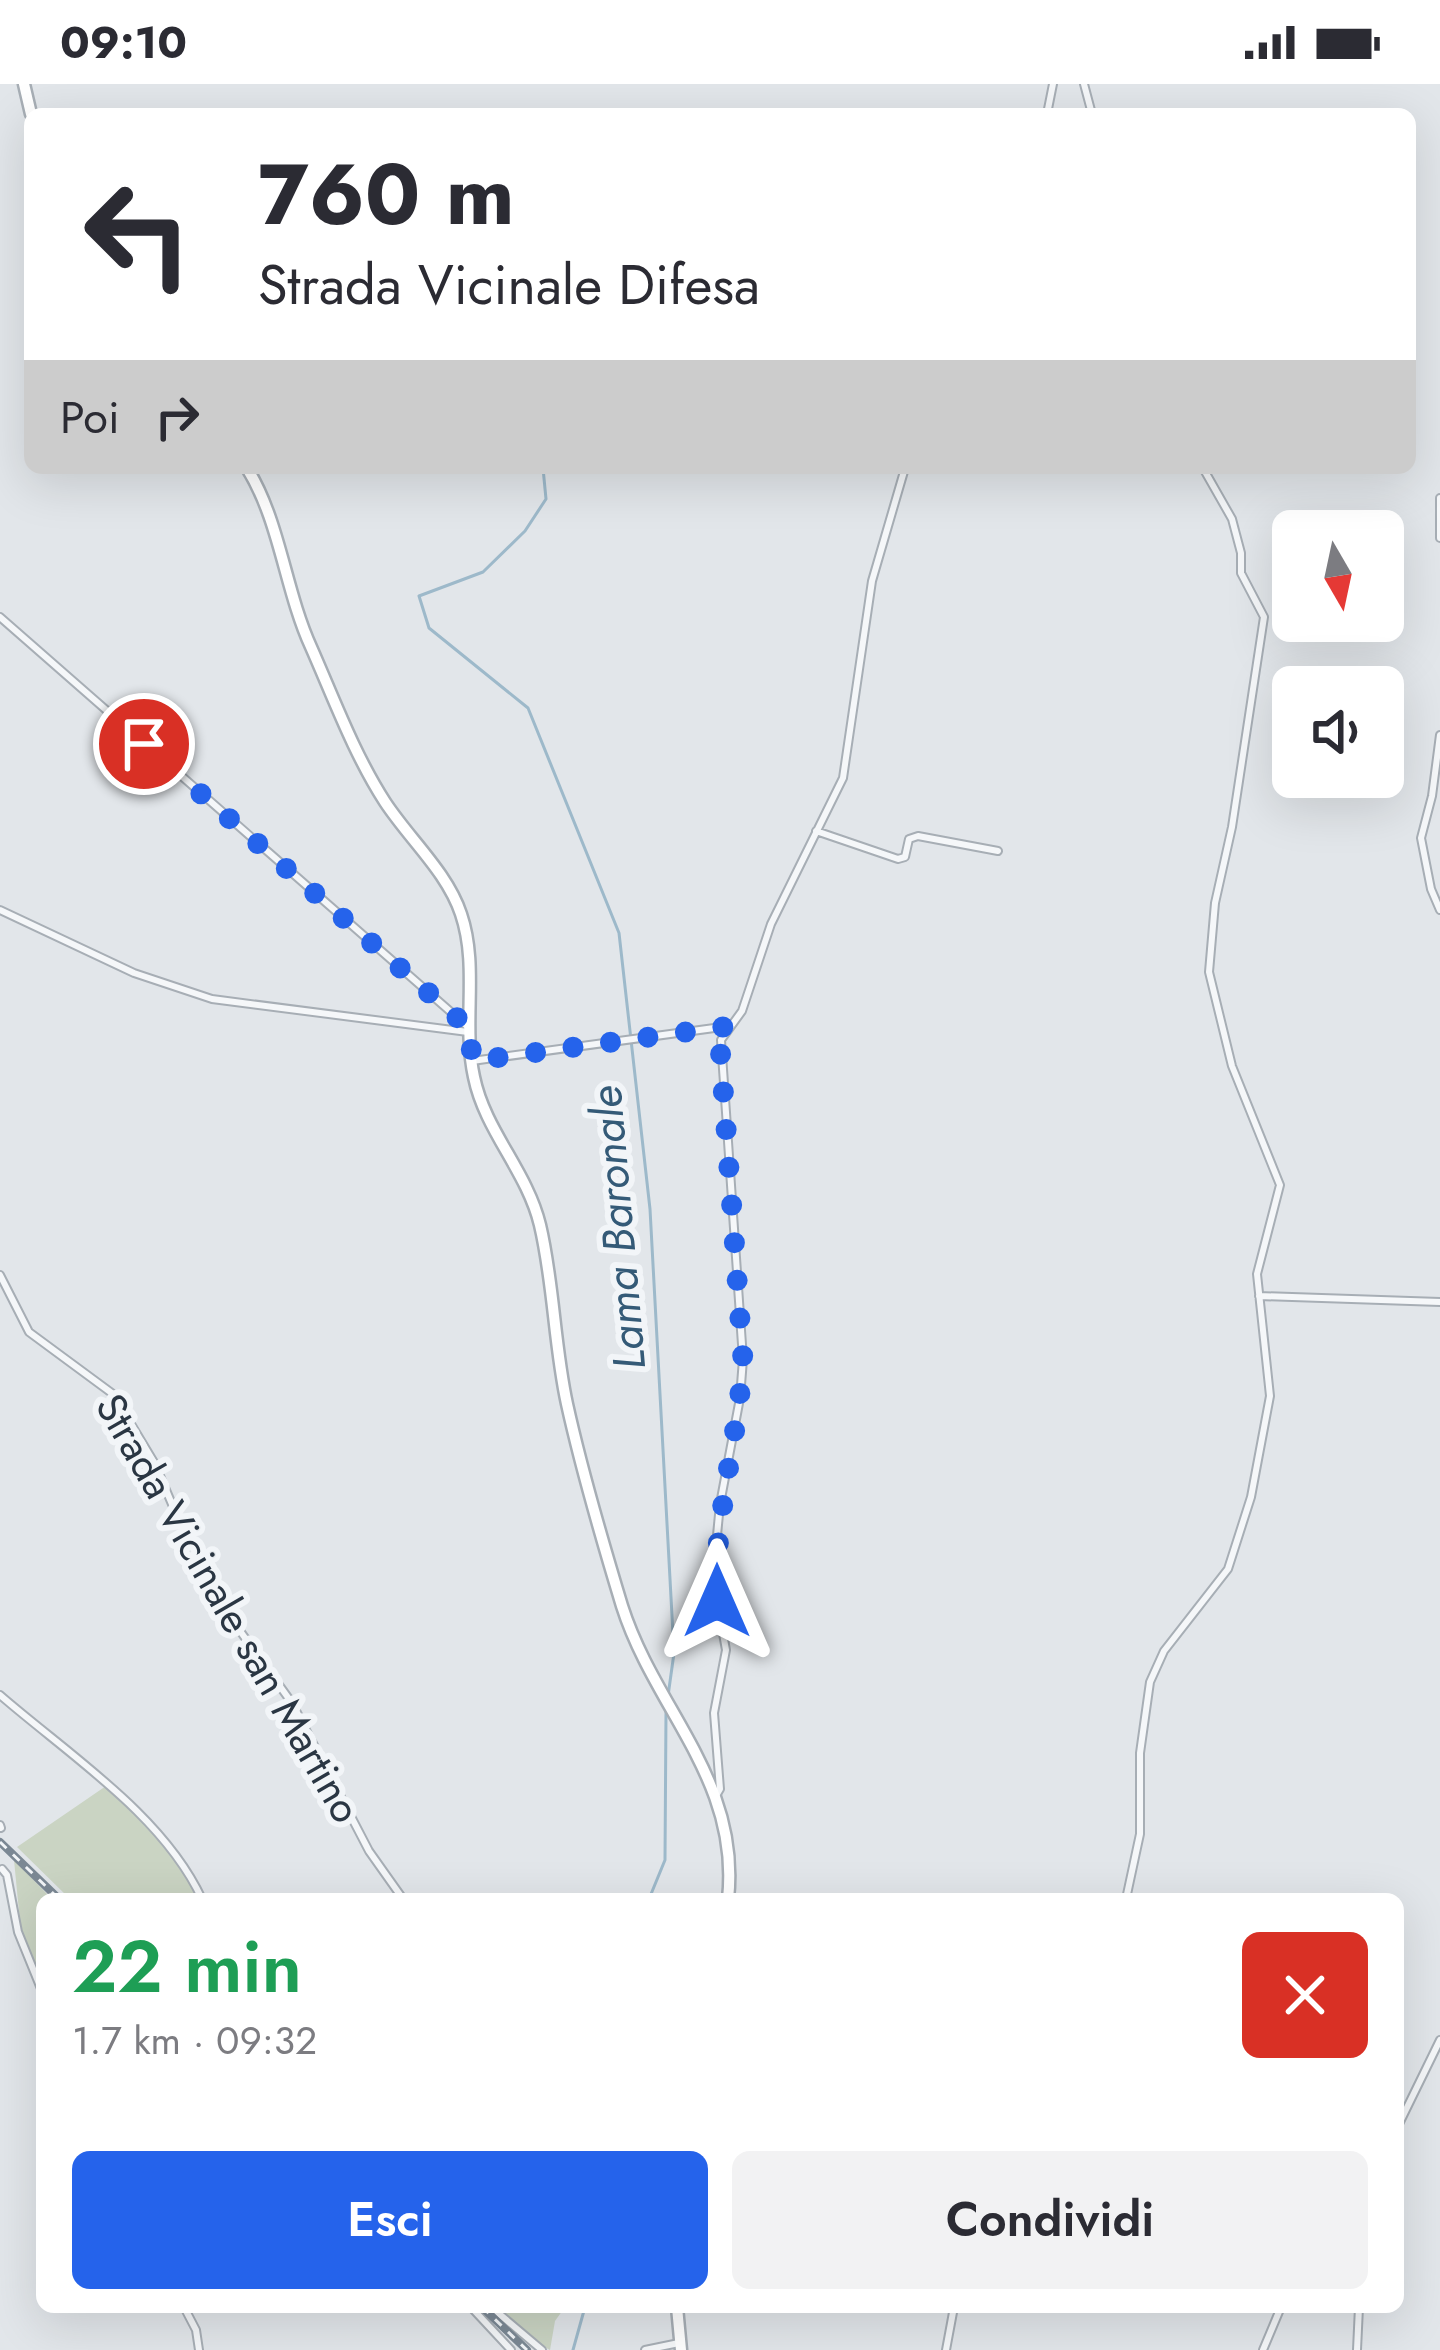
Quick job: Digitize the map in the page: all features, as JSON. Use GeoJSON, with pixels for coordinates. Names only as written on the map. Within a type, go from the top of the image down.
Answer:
{"type":"FeatureCollection","features":[{"type":"Feature","properties":{"kind":"main road"},"geometry":{"type":"LineString","coordinates":[[250,474],[304,633],[363,764],[400,824],[448,886],[461,914],[469,946],[472,1061],[484,1109],[526,1186],[539,1221],[568,1405],[625,1615],[717,1793],[728,1893]]}},
{"type":"Feature","properties":{"kind":"main road"},"geometry":{"type":"LineString","coordinates":[[677,2313],[680,2346]]}},
{"type":"Feature","properties":{"kind":"street"},"geometry":{"type":"LineString","coordinates":[[717,1793],[714,1713],[726,1650],[718,1609],[716,1556],[743,1360],[720,1046],[742,1011],[771,924],[846,768],[872,581],[902,474]]}},
{"type":"Feature","properties":{"kind":"street"},"geometry":{"type":"LineString","coordinates":[[1127,1893],[1140,1834],[1140,1753],[1150,1682],[1164,1651],[1225,1574],[1256,1481],[1270,1396],[1258,1264],[1280,1185],[1232,1066],[1209,972],[1214,902],[1232,827],[1264,616],[1241,573],[1232,519],[1206,474]]}},
{"type":"Feature","properties":{"kind":"street"},"geometry":{"type":"LineString","coordinates":[[1440,499],[1440,538]]}},
{"type":"Feature","properties":{"kind":"street"},"geometry":{"type":"LineString","coordinates":[[0,617],[470,1031]]}},
{"type":"Feature","properties":{"kind":"street"},"geometry":{"type":"LineString","coordinates":[[1440,734],[1421,838],[1440,910]]}},
{"type":"Feature","properties":{"kind":"street"},"geometry":{"type":"LineString","coordinates":[[816,832],[898,860],[905,857],[909,839],[918,836],[998,851]]}},
{"type":"Feature","properties":{"kind":"street"},"geometry":{"type":"LineString","coordinates":[[0,910],[118,966],[212,999],[470,1031]]}},
{"type":"Feature","properties":{"kind":"street"},"geometry":{"type":"LineString","coordinates":[[472,1061],[730,1026]]}},
{"type":"Feature","properties":{"kind":"street","name":"Strada Vicinale san Martino"},"geometry":{"type":"LineString","coordinates":[[0,1275],[29,1332],[113,1394],[158,1471],[196,1547],[212,1592],[273,1682],[292,1702],[369,1851],[399,1893]]}},
{"type":"Feature","properties":{"kind":"street"},"geometry":{"type":"LineString","coordinates":[[1259,1296],[1440,1302]]}},
{"type":"Feature","properties":{"kind":"street"},"geometry":{"type":"LineString","coordinates":[[0,1695],[166,1839],[199,1893]]}},
{"type":"Feature","properties":{"kind":"street"},"geometry":{"type":"LineString","coordinates":[[2,1869],[18,1932],[36,1976]]}},
{"type":"Feature","properties":{"kind":"street"},"geometry":{"type":"LineString","coordinates":[[1404,2114],[1440,2040]]}},
{"type":"Feature","properties":{"kind":"street"},"geometry":{"type":"LineString","coordinates":[[187,2313],[199,2350]]}},
{"type":"Feature","properties":{"kind":"street"},"geometry":{"type":"LineString","coordinates":[[477,2313],[511,2350]]}},
{"type":"Feature","properties":{"kind":"street"},"geometry":{"type":"LineString","coordinates":[[498,2313],[542,2350]]}},
{"type":"Feature","properties":{"kind":"street"},"geometry":{"type":"LineString","coordinates":[[946,2350],[953,2313]]}},
{"type":"Feature","properties":{"kind":"street"},"geometry":{"type":"LineString","coordinates":[[1263,2350],[1278,2313]]}},
{"type":"Feature","properties":{"kind":"street"},"geometry":{"type":"LineString","coordinates":[[1358,2350],[1360,2313]]}},
{"type":"Feature","properties":{"kind":"street"},"geometry":{"type":"LineString","coordinates":[[645,2350],[680,2346]]}},
{"type":"Feature","properties":{"kind":"green space"},"geometry":{"type":"Polygon","coordinates":[[[106,1786],[151,1826],[198,1890],[64,1893],[17,1847],[106,1786]]]}},
{"type":"Feature","properties":{"kind":"green space"},"geometry":{"type":"Polygon","coordinates":[[[14,1860],[46,1893],[36,1893],[36,1966],[21,1932],[14,1860]]]}},
{"type":"Feature","properties":{"kind":"green space"},"geometry":{"type":"Polygon","coordinates":[[[501,2313],[561,2313],[550,2350],[501,2313]]]}},
{"type":"Feature","properties":{"kind":"waterway","name":"Lama Baronale"},"geometry":{"type":"LineString","coordinates":[[544,474],[546,499],[525,531],[483,572],[419,596],[429,628],[528,708],[619,933],[650,1209],[674,1653],[668,1696]]}},
{"type":"Feature","properties":{"kind":"waterway","name":"Lama Baronale"},"geometry":{"type":"LineString","coordinates":[[651,1893],[665,1860],[666,1712]]}},
{"type":"Feature","properties":{"kind":"waterway","name":"Lama Baronale"},"geometry":{"type":"LineString","coordinates":[[573,2350],[583,2313]]}},
{"type":"Feature","properties":{"kind":"railway"},"geometry":{"type":"LineString","coordinates":[[0,1842],[53,1893]]}},
{"type":"Feature","properties":{"kind":"railway"},"geometry":{"type":"LineString","coordinates":[[488,2313],[527,2350]]}},
{"type":"Feature","properties":{"kind":"route"},"geometry":{"type":"LineString","coordinates":[[144,744],[470,1029],[472,1061],[730,1026],[720,1046],[743,1360],[720,1504],[717,1601]]}}]}
